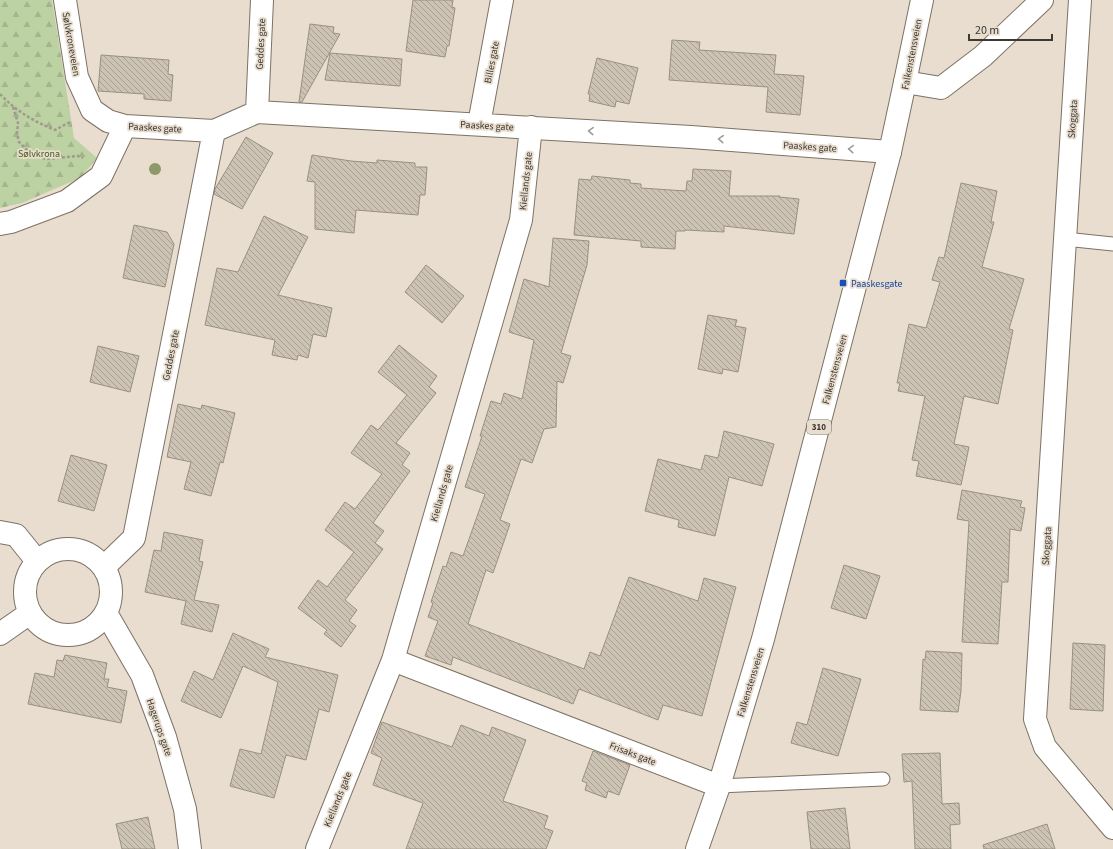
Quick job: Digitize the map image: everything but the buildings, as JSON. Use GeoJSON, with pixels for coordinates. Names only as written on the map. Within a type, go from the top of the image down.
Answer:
{"type":"FeatureCollection","features":[{"type":"Feature","properties":{"kind":"street","name":"Sølvkroneveien"},"geometry":{"type":"LineString","coordinates":[[65,0],[77,77],[92,110]]}},
{"type":"Feature","properties":{"kind":"street","name":"Geddes gate"},"geometry":{"type":"LineString","coordinates":[[257,112],[262,0]]}},
{"type":"Feature","properties":{"kind":"street","name":"Billes gate"},"geometry":{"type":"LineString","coordinates":[[479,124],[502,0]]}},
{"type":"Feature","properties":{"kind":"street","name":"Falkenstensveien"},"geometry":{"type":"LineString","coordinates":[[697,849],[719,786],[763,638],[890,152],[922,0]]}},
{"type":"Feature","properties":{"kind":"street"},"geometry":{"type":"LineString","coordinates":[[905,82],[941,88],[982,56],[1042,0]]}},
{"type":"Feature","properties":{"kind":"street","name":"Skoggata"},"geometry":{"type":"LineString","coordinates":[[1080,0],[1035,719],[1045,747],[1113,828]]}},
{"type":"Feature","properties":{"kind":"street","name":"Paaskes gate"},"geometry":{"type":"LineString","coordinates":[[92,110],[108,121],[125,126],[214,131],[257,112],[691,137],[890,152]]}},
{"type":"Feature","properties":{"kind":"street"},"geometry":{"type":"LineString","coordinates":[[0,224],[68,202],[102,176],[125,126]]}},
{"type":"Feature","properties":{"kind":"street","name":"Kiellands gate"},"geometry":{"type":"LineString","coordinates":[[317,849],[393,660],[521,220],[531,128]]}},
{"type":"Feature","properties":{"kind":"street","name":"Geddes gate"},"geometry":{"type":"LineString","coordinates":[[104,567],[134,538],[214,131]]}},
{"type":"Feature","properties":{"kind":"street"},"geometry":{"type":"LineString","coordinates":[[0,532],[16,535],[37,561]]}},
{"type":"Feature","properties":{"kind":"street"},"geometry":{"type":"LineString","coordinates":[[72,548],[84,551],[95,558],[104,567],[111,582],[112,593],[110,604],[106,613],[98,624],[86,631],[74,635],[61,635],[49,631],[38,624],[30,613],[25,600],[24,586],[28,572],[37,561],[47,553],[59,549],[72,548]]}},
{"type":"Feature","properties":{"kind":"street"},"geometry":{"type":"LineString","coordinates":[[0,634],[30,613]]}},
{"type":"Feature","properties":{"kind":"street","name":"Hagerups gate"},"geometry":{"type":"LineString","coordinates":[[106,613],[142,674],[165,736],[185,809],[190,849]]}},
{"type":"Feature","properties":{"kind":"street","name":"Frisaks gate"},"geometry":{"type":"LineString","coordinates":[[393,660],[719,786]]}},
{"type":"Feature","properties":{"kind":"lane"},"geometry":{"type":"LineString","coordinates":[[1065,239],[1113,244]]}},
{"type":"Feature","properties":{"kind":"lane","name":"Frisaks gate"},"geometry":{"type":"LineString","coordinates":[[719,786],[884,779]]}},
{"type":"Feature","properties":{"kind":"path"},"geometry":{"type":"LineString","coordinates":[[0,94],[13,107],[40,125],[55,130],[92,110]]}},
{"type":"Feature","properties":{"kind":"path"},"geometry":{"type":"LineString","coordinates":[[13,107],[18,123],[17,134],[20,142],[32,155],[46,159],[78,156],[106,165]]}},
{"type":"Feature","properties":{"kind":"green space","name":"Sølvkrona"},"geometry":{"type":"Polygon","coordinates":[[[0,0],[52,0],[74,138],[97,158],[80,178],[22,203],[0,208],[0,0]]]}},
{"type":"Feature","properties":{"kind":"place","name":"Paaskesgate"},"geometry":{"type":"Point","coordinates":[843,283]}}]}
